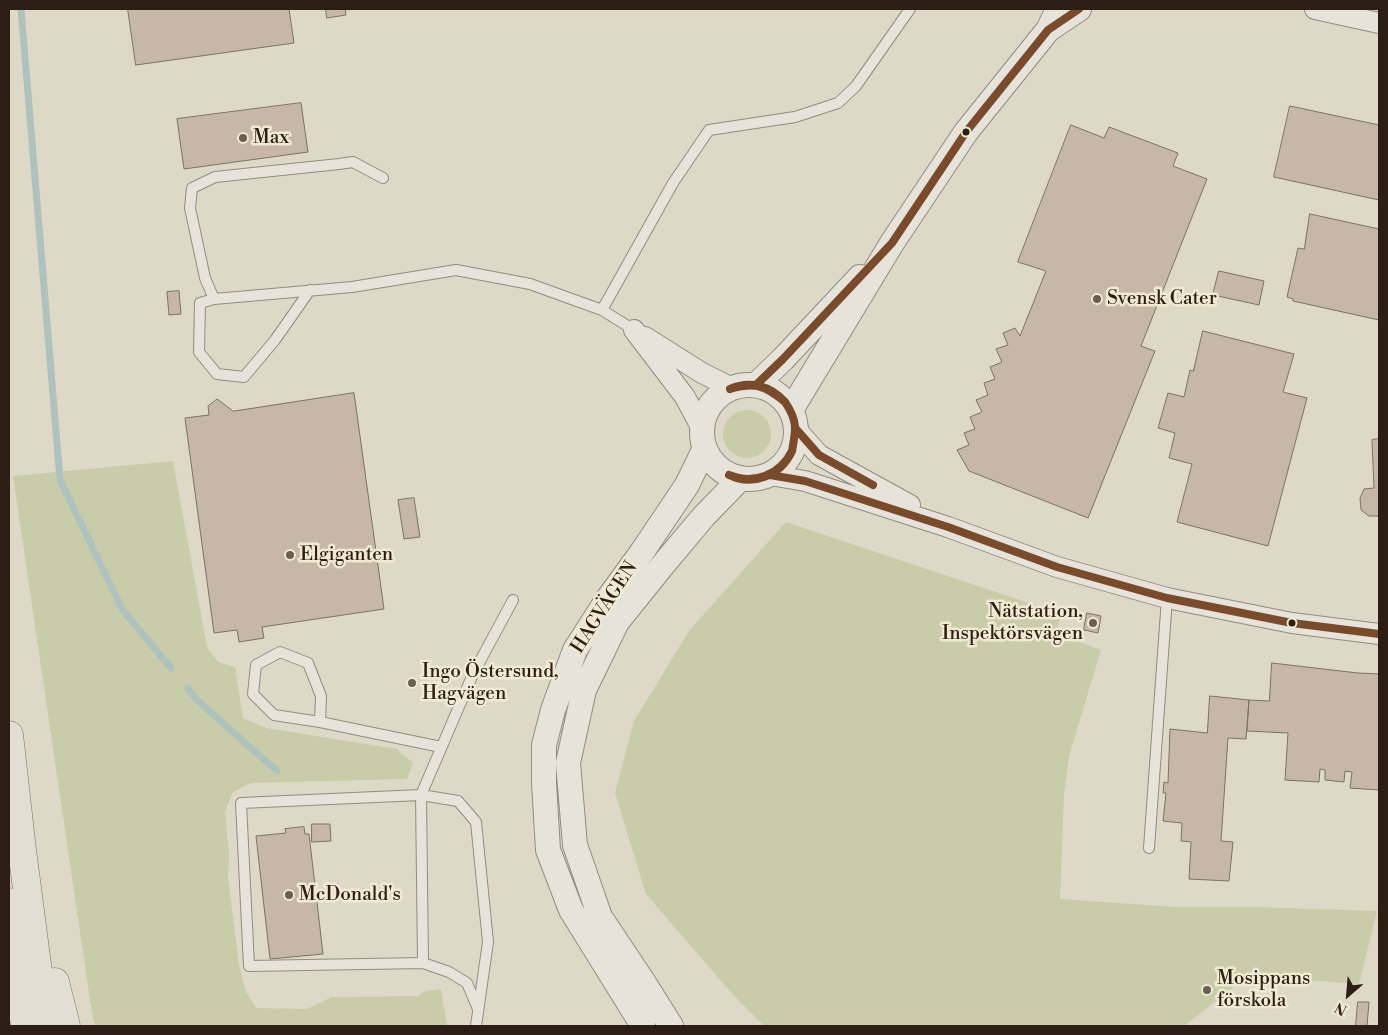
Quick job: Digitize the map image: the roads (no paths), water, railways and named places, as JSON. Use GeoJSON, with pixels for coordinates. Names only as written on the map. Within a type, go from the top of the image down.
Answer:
{"type":"FeatureCollection","features":[{"type":"Feature","properties":{"kind":"highway"},"geometry":{"type":"LineString","coordinates":[[9,735],[45,1026]]}},
{"type":"Feature","properties":{"kind":"highway"},"geometry":{"type":"LineString","coordinates":[[22,850],[66,1026]]}},
{"type":"Feature","properties":{"kind":"highway"},"geometry":{"type":"LineString","coordinates":[[9,902],[25,1026]]}},
{"type":"Feature","properties":{"kind":"street"},"geometry":{"type":"LineString","coordinates":[[634,330],[686,397],[701,427],[704,450],[719,470],[740,479],[757,479],[770,475],[783,465],[792,453],[794,419],[892,243],[966,132],[1048,30],[1058,9]]}},
{"type":"Feature","properties":{"kind":"street"},"geometry":{"type":"LineString","coordinates":[[1048,30],[1080,9]]}},
{"type":"Feature","properties":{"kind":"street"},"geometry":{"type":"LineString","coordinates":[[1315,9],[1379,23]]}},
{"type":"Feature","properties":{"kind":"street"},"geometry":{"type":"LineString","coordinates":[[756,385],[783,359],[892,243]]}},
{"type":"Feature","properties":{"kind":"street"},"geometry":{"type":"LineString","coordinates":[[634,330],[702,373],[732,388]]}},
{"type":"Feature","properties":{"kind":"street"},"geometry":{"type":"LineString","coordinates":[[701,427],[705,412],[714,398],[740,385],[765,387],[779,396],[819,455],[948,527]]}},
{"type":"Feature","properties":{"kind":"street","name":"HAGVÄGEN"},"geometry":{"type":"LineString","coordinates":[[643,1026],[571,910],[548,850],[544,745],[552,710],[575,650],[606,600],[642,552],[687,485],[704,450]]}},
{"type":"Feature","properties":{"kind":"street"},"geometry":{"type":"LineString","coordinates":[[770,475],[805,481],[948,527],[1056,566],[1167,598],[1292,623],[1379,634]]}},
{"type":"Feature","properties":{"kind":"street","name":"HAGVÄGEN"},"geometry":{"type":"LineString","coordinates":[[671,1026],[600,917],[575,845],[568,763],[584,690],[617,622],[698,523],[740,479]]}},
{"type":"Feature","properties":{"kind":"lane"},"geometry":{"type":"LineString","coordinates":[[602,310],[673,183],[709,130],[795,117],[838,103],[856,86],[910,9]]}},
{"type":"Feature","properties":{"kind":"lane"},"geometry":{"type":"LineString","coordinates":[[214,299],[204,278],[190,208],[192,188],[214,178],[353,162],[383,178]]}},
{"type":"Feature","properties":{"kind":"lane"},"geometry":{"type":"LineString","coordinates":[[310,290],[275,340],[244,377],[217,374],[199,352],[200,304],[214,299],[310,290],[352,287],[373,282],[456,270],[530,284],[602,310],[634,330]]}},
{"type":"Feature","properties":{"kind":"lane"},"geometry":{"type":"LineString","coordinates":[[1149,848],[1167,598]]}},
{"type":"Feature","properties":{"kind":"lane"},"geometry":{"type":"LineString","coordinates":[[423,963],[420,794],[473,674],[514,600]]}},
{"type":"Feature","properties":{"kind":"lane"},"geometry":{"type":"LineString","coordinates":[[320,722],[321,696],[308,663],[280,652],[256,664],[253,694],[274,715],[320,722],[441,747]]}},
{"type":"Feature","properties":{"kind":"lane"},"geometry":{"type":"LineString","coordinates":[[476,1026],[479,1010],[488,942],[476,822],[458,801],[420,794],[241,803],[249,966],[423,963],[450,972],[467,983],[479,1010]]}},
{"type":"Feature","properties":{"kind":"waterway"},"geometry":{"type":"LineString","coordinates":[[21,9],[60,480],[122,609],[171,668]]}},
{"type":"Feature","properties":{"kind":"waterway"},"geometry":{"type":"LineString","coordinates":[[188,689],[198,701],[277,771]]}},
{"type":"Feature","properties":{"kind":"place","name":"Max"},"geometry":{"type":"Point","coordinates":[243,138]}},
{"type":"Feature","properties":{"kind":"place","name":"Svensk Cater"},"geometry":{"type":"Point","coordinates":[1097,299]}},
{"type":"Feature","properties":{"kind":"place","name":"Elgiganten"},"geometry":{"type":"Point","coordinates":[290,555]}},
{"type":"Feature","properties":{"kind":"place","name":"Nätstation, Inspektörsvägen"},"geometry":{"type":"Point","coordinates":[1093,623]}},
{"type":"Feature","properties":{"kind":"place","name":"Ingo Östersund, Hagvägen"},"geometry":{"type":"Point","coordinates":[412,683]}},
{"type":"Feature","properties":{"kind":"place","name":"McDonald's"},"geometry":{"type":"Point","coordinates":[289,895]}},
{"type":"Feature","properties":{"kind":"place","name":"Mosippans förskola"},"geometry":{"type":"Point","coordinates":[1207,990]}}]}
